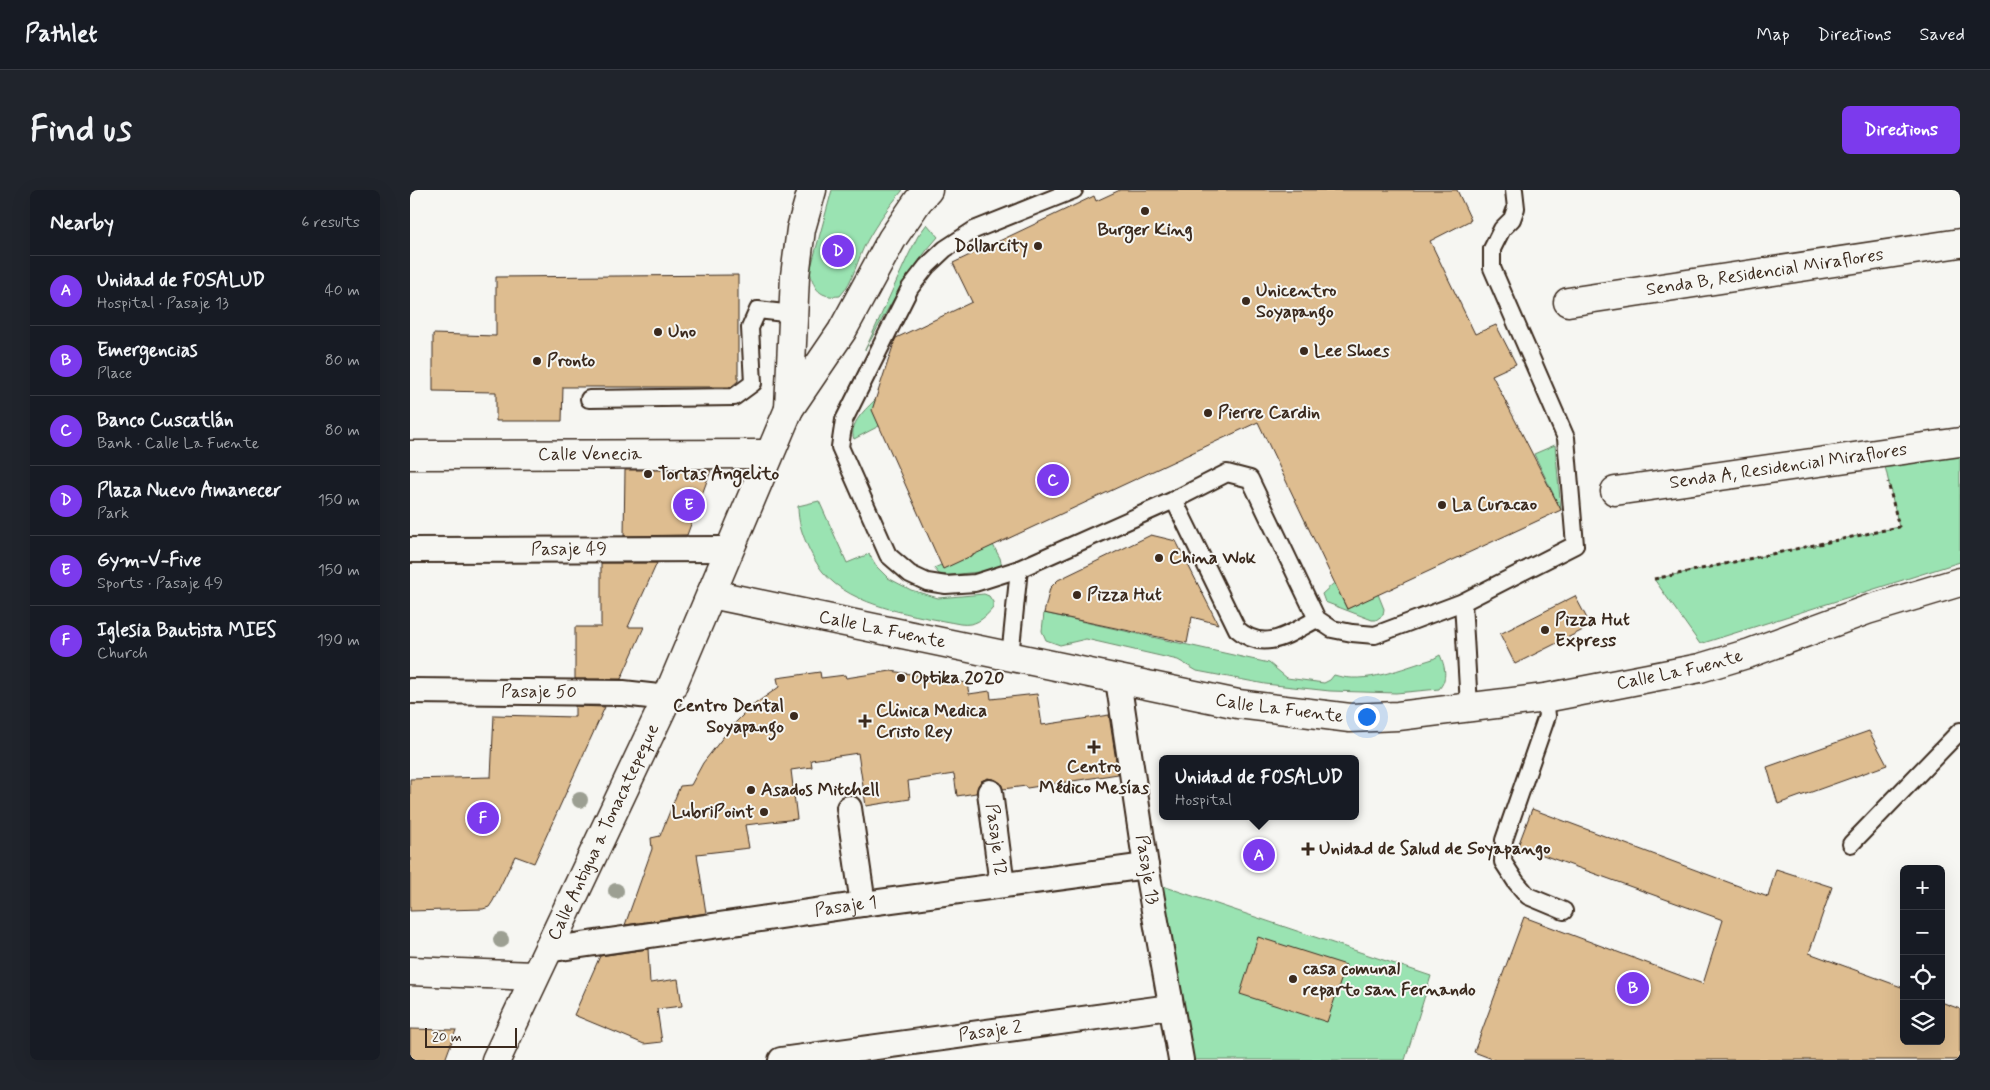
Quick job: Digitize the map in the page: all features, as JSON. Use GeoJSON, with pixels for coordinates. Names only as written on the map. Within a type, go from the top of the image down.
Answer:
{"type":"FeatureCollection","features":[{"type":"Feature","properties":{"kind":"street","name":"Calle Antigua a Tonacatepeque"},"geometry":{"type":"LineString","coordinates":[[789,409],[795,276],[801,229],[812,190]]}},
{"type":"Feature","properties":{"kind":"street","name":"Calle Antigua a Tonacatepeque"},"geometry":{"type":"LineString","coordinates":[[496,1060],[534,976],[667,698],[728,549],[789,409],[842,331],[892,238],[928,190]]}},
{"type":"Feature","properties":{"kind":"street","name":"Senda B, Residencial Miraflores"},"geometry":{"type":"LineString","coordinates":[[1568,302],[1960,243]]}},
{"type":"Feature","properties":{"kind":"street","name":"Senda A, Residencial Miraflores"},"geometry":{"type":"LineString","coordinates":[[1615,491],[1960,442]]}},
{"type":"Feature","properties":{"kind":"street","name":"Calle Venecia"},"geometry":{"type":"LineString","coordinates":[[410,455],[769,454]]}},
{"type":"Feature","properties":{"kind":"street","name":"Pasaje 49"},"geometry":{"type":"LineString","coordinates":[[410,550],[728,549]]}},
{"type":"Feature","properties":{"kind":"street","name":"Calle La Fuente"},"geometry":{"type":"LineString","coordinates":[[711,594],[1238,704],[1350,718],[1398,716],[1545,698],[1700,668],[1750,653],[1867,610],[1960,582]]}},
{"type":"Feature","properties":{"kind":"street","name":"Pasaje 13"},"geometry":{"type":"LineString","coordinates":[[1118,680],[1146,866],[1181,1060]]}},
{"type":"Feature","properties":{"kind":"street","name":"Pasaje 50"},"geometry":{"type":"LineString","coordinates":[[410,691],[623,693],[667,698]]}},
{"type":"Feature","properties":{"kind":"street","name":"Pasaje 12"},"geometry":{"type":"LineString","coordinates":[[990,792],[1002,885]]}},
{"type":"Feature","properties":{"kind":"street"},"geometry":{"type":"LineString","coordinates":[[849,808],[863,904]]}},
{"type":"Feature","properties":{"kind":"street","name":"Pasaje 1"},"geometry":{"type":"LineString","coordinates":[[547,950],[863,904],[1146,866]]}},
{"type":"Feature","properties":{"kind":"street"},"geometry":{"type":"LineString","coordinates":[[410,971],[534,976]]}},
{"type":"Feature","properties":{"kind":"street","name":"Pasaje 2"},"geometry":{"type":"LineString","coordinates":[[780,1060],[1170,1007]]}},
{"type":"Feature","properties":{"kind":"lane"},"geometry":{"type":"LineString","coordinates":[[1074,190],[974,230],[945,249],[927,266],[910,288],[844,420],[841,432],[840,447],[888,555],[910,574],[927,582],[946,585],[975,583],[1019,569],[1174,500],[1227,473],[1250,479],[1317,619],[1332,629],[1375,635],[1463,602],[1575,545],[1566,438],[1492,268],[1492,249],[1502,229],[1512,219],[1516,208],[1514,190]]}},
{"type":"Feature","properties":{"kind":"lane"},"geometry":{"type":"LineString","coordinates":[[589,399],[734,397],[753,384],[750,328],[758,310],[793,314]]}},
{"type":"Feature","properties":{"kind":"lane"},"geometry":{"type":"LineString","coordinates":[[1174,500],[1237,629],[1247,638],[1261,642],[1282,638],[1317,619]]}},
{"type":"Feature","properties":{"kind":"lane"},"geometry":{"type":"LineString","coordinates":[[1010,657],[1019,569]]}},
{"type":"Feature","properties":{"kind":"lane"},"geometry":{"type":"LineString","coordinates":[[1463,602],[1469,706]]}},
{"type":"Feature","properties":{"kind":"lane"},"geometry":{"type":"LineString","coordinates":[[1545,698],[1547,716],[1504,840],[1503,862],[1528,896],[1564,911]]}},
{"type":"Feature","properties":{"kind":"lane"},"geometry":{"type":"LineString","coordinates":[[1851,844],[1960,731]]}},
{"type":"Feature","properties":{"kind":"path"},"geometry":{"type":"LineString","coordinates":[[1654,579],[1899,527],[1882,453]]}},
{"type":"Feature","properties":{"kind":"green space"},"geometry":{"type":"Polygon","coordinates":[[[832,190],[903,190],[871,234],[849,284],[840,296],[827,296],[819,291],[816,288],[810,271],[832,190]]]}},
{"type":"Feature","properties":{"kind":"green space"},"geometry":{"type":"Polygon","coordinates":[[[927,224],[938,237],[917,263],[865,350],[908,256],[918,236],[927,224]]]}},
{"type":"Feature","properties":{"kind":"green space"},"geometry":{"type":"Polygon","coordinates":[[[876,399],[879,426],[854,439],[853,428],[856,422],[876,399]]]}},
{"type":"Feature","properties":{"kind":"green space"},"geometry":{"type":"Polygon","coordinates":[[[1960,442],[1960,562],[1700,644],[1654,579],[1899,527],[1882,453],[1960,442]]]}},
{"type":"Feature","properties":{"kind":"green space"},"geometry":{"type":"Polygon","coordinates":[[[1555,445],[1561,510],[1534,454],[1555,445]]]}},
{"type":"Feature","properties":{"kind":"green space"},"geometry":{"type":"Polygon","coordinates":[[[819,501],[847,563],[869,554],[877,567],[888,578],[911,590],[938,598],[984,594],[989,596],[993,602],[993,608],[986,616],[974,623],[960,624],[886,608],[850,594],[835,584],[821,569],[815,561],[802,533],[798,506],[819,501]]]}},
{"type":"Feature","properties":{"kind":"green space"},"geometry":{"type":"Polygon","coordinates":[[[993,545],[1000,558],[1002,567],[998,570],[949,575],[939,574],[934,568],[941,565],[943,568],[993,545]]]}},
{"type":"Feature","properties":{"kind":"green space"},"geometry":{"type":"Polygon","coordinates":[[[1334,583],[1347,609],[1378,594],[1384,609],[1383,615],[1376,620],[1372,620],[1325,602],[1322,594],[1334,583]]]}},
{"type":"Feature","properties":{"kind":"green space"},"geometry":{"type":"Polygon","coordinates":[[[1044,613],[1269,663],[1287,678],[1324,683],[1334,675],[1346,678],[1371,677],[1396,671],[1440,655],[1445,677],[1439,689],[1396,693],[1330,691],[1265,684],[1197,671],[1178,660],[1086,639],[1060,645],[1046,640],[1042,631],[1044,613]]]}},
{"type":"Feature","properties":{"kind":"green space"},"geometry":{"type":"Polygon","coordinates":[[[1148,881],[1431,976],[1405,1060],[1180,1060],[1148,881]]]}},
{"type":"Feature","properties":{"kind":"building"},"geometry":{"type":"Polygon","coordinates":[[[1120,190],[1457,190],[1471,220],[1430,241],[1475,334],[1496,325],[1516,364],[1492,375],[1561,510],[1347,609],[1258,422],[943,569],[872,410],[895,340],[972,302],[953,263],[1094,196],[1096,201],[1120,190]]]}},
{"type":"Feature","properties":{"kind":"building"},"geometry":{"type":"Polygon","coordinates":[[[738,275],[738,381],[731,387],[563,387],[562,421],[496,421],[496,392],[433,391],[433,334],[496,336],[496,277],[738,275]]]}},
{"type":"Feature","properties":{"kind":"building"},"geometry":{"type":"Polygon","coordinates":[[[625,470],[711,470],[687,535],[624,536],[625,470]]]}},
{"type":"Feature","properties":{"kind":"building"},"geometry":{"type":"Polygon","coordinates":[[[1151,535],[1176,541],[1218,624],[1192,617],[1187,643],[1044,613],[1050,588],[1058,580],[1151,535]]]}},
{"type":"Feature","properties":{"kind":"building"},"geometry":{"type":"Polygon","coordinates":[[[601,563],[657,563],[628,627],[644,627],[621,679],[575,679],[575,627],[601,627],[601,563]]]}},
{"type":"Feature","properties":{"kind":"building","name":"Pizza Hut Express"},"geometry":{"type":"Polygon","coordinates":[[[1575,596],[1591,626],[1515,664],[1500,634],[1575,596]]]}},
{"type":"Feature","properties":{"kind":"building"},"geometry":{"type":"Polygon","coordinates":[[[891,671],[967,683],[969,694],[990,691],[991,699],[1037,694],[1042,725],[1109,715],[1118,774],[1027,788],[1026,786],[1003,789],[1001,783],[988,778],[981,781],[976,793],[957,796],[954,774],[908,781],[910,799],[866,806],[858,753],[811,760],[812,767],[791,770],[797,819],[745,825],[749,848],[697,854],[706,913],[625,925],[652,849],[651,838],[660,836],[680,786],[691,785],[703,763],[731,727],[752,706],[779,687],[777,678],[820,672],[821,678],[845,675],[846,678],[891,671]]]}},
{"type":"Feature","properties":{"kind":"building"},"geometry":{"type":"Polygon","coordinates":[[[575,706],[605,707],[534,863],[515,856],[489,907],[483,909],[410,911],[410,779],[491,777],[494,715],[575,717],[575,706]]]}},
{"type":"Feature","properties":{"kind":"building"},"geometry":{"type":"Polygon","coordinates":[[[1869,731],[1887,765],[1778,804],[1767,767],[1869,731]]]}},
{"type":"Feature","properties":{"kind":"building"},"geometry":{"type":"Polygon","coordinates":[[[1532,809],[1768,897],[1776,869],[1832,887],[1809,953],[1900,987],[1900,1045],[1945,1045],[1945,1003],[1960,1009],[1960,1060],[1495,1060],[1474,1052],[1524,917],[1703,984],[1723,920],[1518,846],[1532,809]]]}},
{"type":"Feature","properties":{"kind":"building","name":"casa comunal reparto san Fernando"},"geometry":{"type":"Polygon","coordinates":[[[1258,937],[1346,965],[1327,1022],[1240,994],[1258,937]]]}},
{"type":"Feature","properties":{"kind":"building"},"geometry":{"type":"Polygon","coordinates":[[[648,949],[650,983],[678,979],[682,1006],[657,1009],[662,1042],[644,1044],[574,1015],[600,956],[648,949]]]}},
{"type":"Feature","properties":{"kind":"building"},"geometry":{"type":"Polygon","coordinates":[[[410,1029],[456,1030],[445,1060],[410,1060],[410,1029]]]}},
{"type":"Feature","properties":{"kind":"place","name":"Burger King"},"geometry":{"type":"Point","coordinates":[1145,211]}},
{"type":"Feature","properties":{"kind":"place","name":"Dollarcity"},"geometry":{"type":"Point","coordinates":[1038,246]}},
{"type":"Feature","properties":{"kind":"place","name":"Plaza Nuevo Amanecer"},"geometry":{"type":"Point","coordinates":[838,251]}},
{"type":"Feature","properties":{"kind":"place","name":"Unicentro Soyapango"},"geometry":{"type":"Point","coordinates":[1246,301]}},
{"type":"Feature","properties":{"kind":"place","name":"Uno"},"geometry":{"type":"Point","coordinates":[658,332]}},
{"type":"Feature","properties":{"kind":"place","name":"Lee Shoes"},"geometry":{"type":"Point","coordinates":[1304,351]}},
{"type":"Feature","properties":{"kind":"place","name":"Pronto"},"geometry":{"type":"Point","coordinates":[537,361]}},
{"type":"Feature","properties":{"kind":"place","name":"Pierre Cardin"},"geometry":{"type":"Point","coordinates":[1208,413]}},
{"type":"Feature","properties":{"kind":"place","name":"Tortas Angelito"},"geometry":{"type":"Point","coordinates":[648,474]}},
{"type":"Feature","properties":{"kind":"place","name":"Banco Cuscatlán"},"geometry":{"type":"Point","coordinates":[1053,480]}},
{"type":"Feature","properties":{"kind":"place","name":"Gym-V-Five"},"geometry":{"type":"Point","coordinates":[689,505]}},
{"type":"Feature","properties":{"kind":"place","name":"La Curacao"},"geometry":{"type":"Point","coordinates":[1442,505]}},
{"type":"Feature","properties":{"kind":"place","name":"China Wok"},"geometry":{"type":"Point","coordinates":[1159,558]}},
{"type":"Feature","properties":{"kind":"place","name":"Pizza Hut"},"geometry":{"type":"Point","coordinates":[1077,595]}},
{"type":"Feature","properties":{"kind":"place","name":"Pizza Hut Express"},"geometry":{"type":"Point","coordinates":[1545,630]}},
{"type":"Feature","properties":{"kind":"place","name":"Optika 2020"},"geometry":{"type":"Point","coordinates":[901,678]}},
{"type":"Feature","properties":{"kind":"place","name":"Centro Dental Soyapango"},"geometry":{"type":"Point","coordinates":[794,716]}},
{"type":"Feature","properties":{"kind":"place","name":"Clinica Medica Cristo Rey"},"geometry":{"type":"Point","coordinates":[865,721]}},
{"type":"Feature","properties":{"kind":"place","name":"Centro Médico Mesías"},"geometry":{"type":"Point","coordinates":[1094,747]}},
{"type":"Feature","properties":{"kind":"place","name":"Asados Mitchell"},"geometry":{"type":"Point","coordinates":[751,790]}},
{"type":"Feature","properties":{"kind":"place","name":"LubriPoint"},"geometry":{"type":"Point","coordinates":[764,812]}},
{"type":"Feature","properties":{"kind":"place","name":"Iglesia Bautista MIES"},"geometry":{"type":"Point","coordinates":[483,818]}},
{"type":"Feature","properties":{"kind":"place","name":"Unidad de Salud de Soyapango"},"geometry":{"type":"Point","coordinates":[1308,849]}},
{"type":"Feature","properties":{"kind":"place","name":"Unidad de FOSALUD"},"geometry":{"type":"Point","coordinates":[1259,855]}},
{"type":"Feature","properties":{"kind":"place","name":"casa comunal reparto san Fernando"},"geometry":{"type":"Point","coordinates":[1293,979]}},
{"type":"Feature","properties":{"kind":"place","name":"Emergencias"},"geometry":{"type":"Point","coordinates":[1633,988]}}]}
